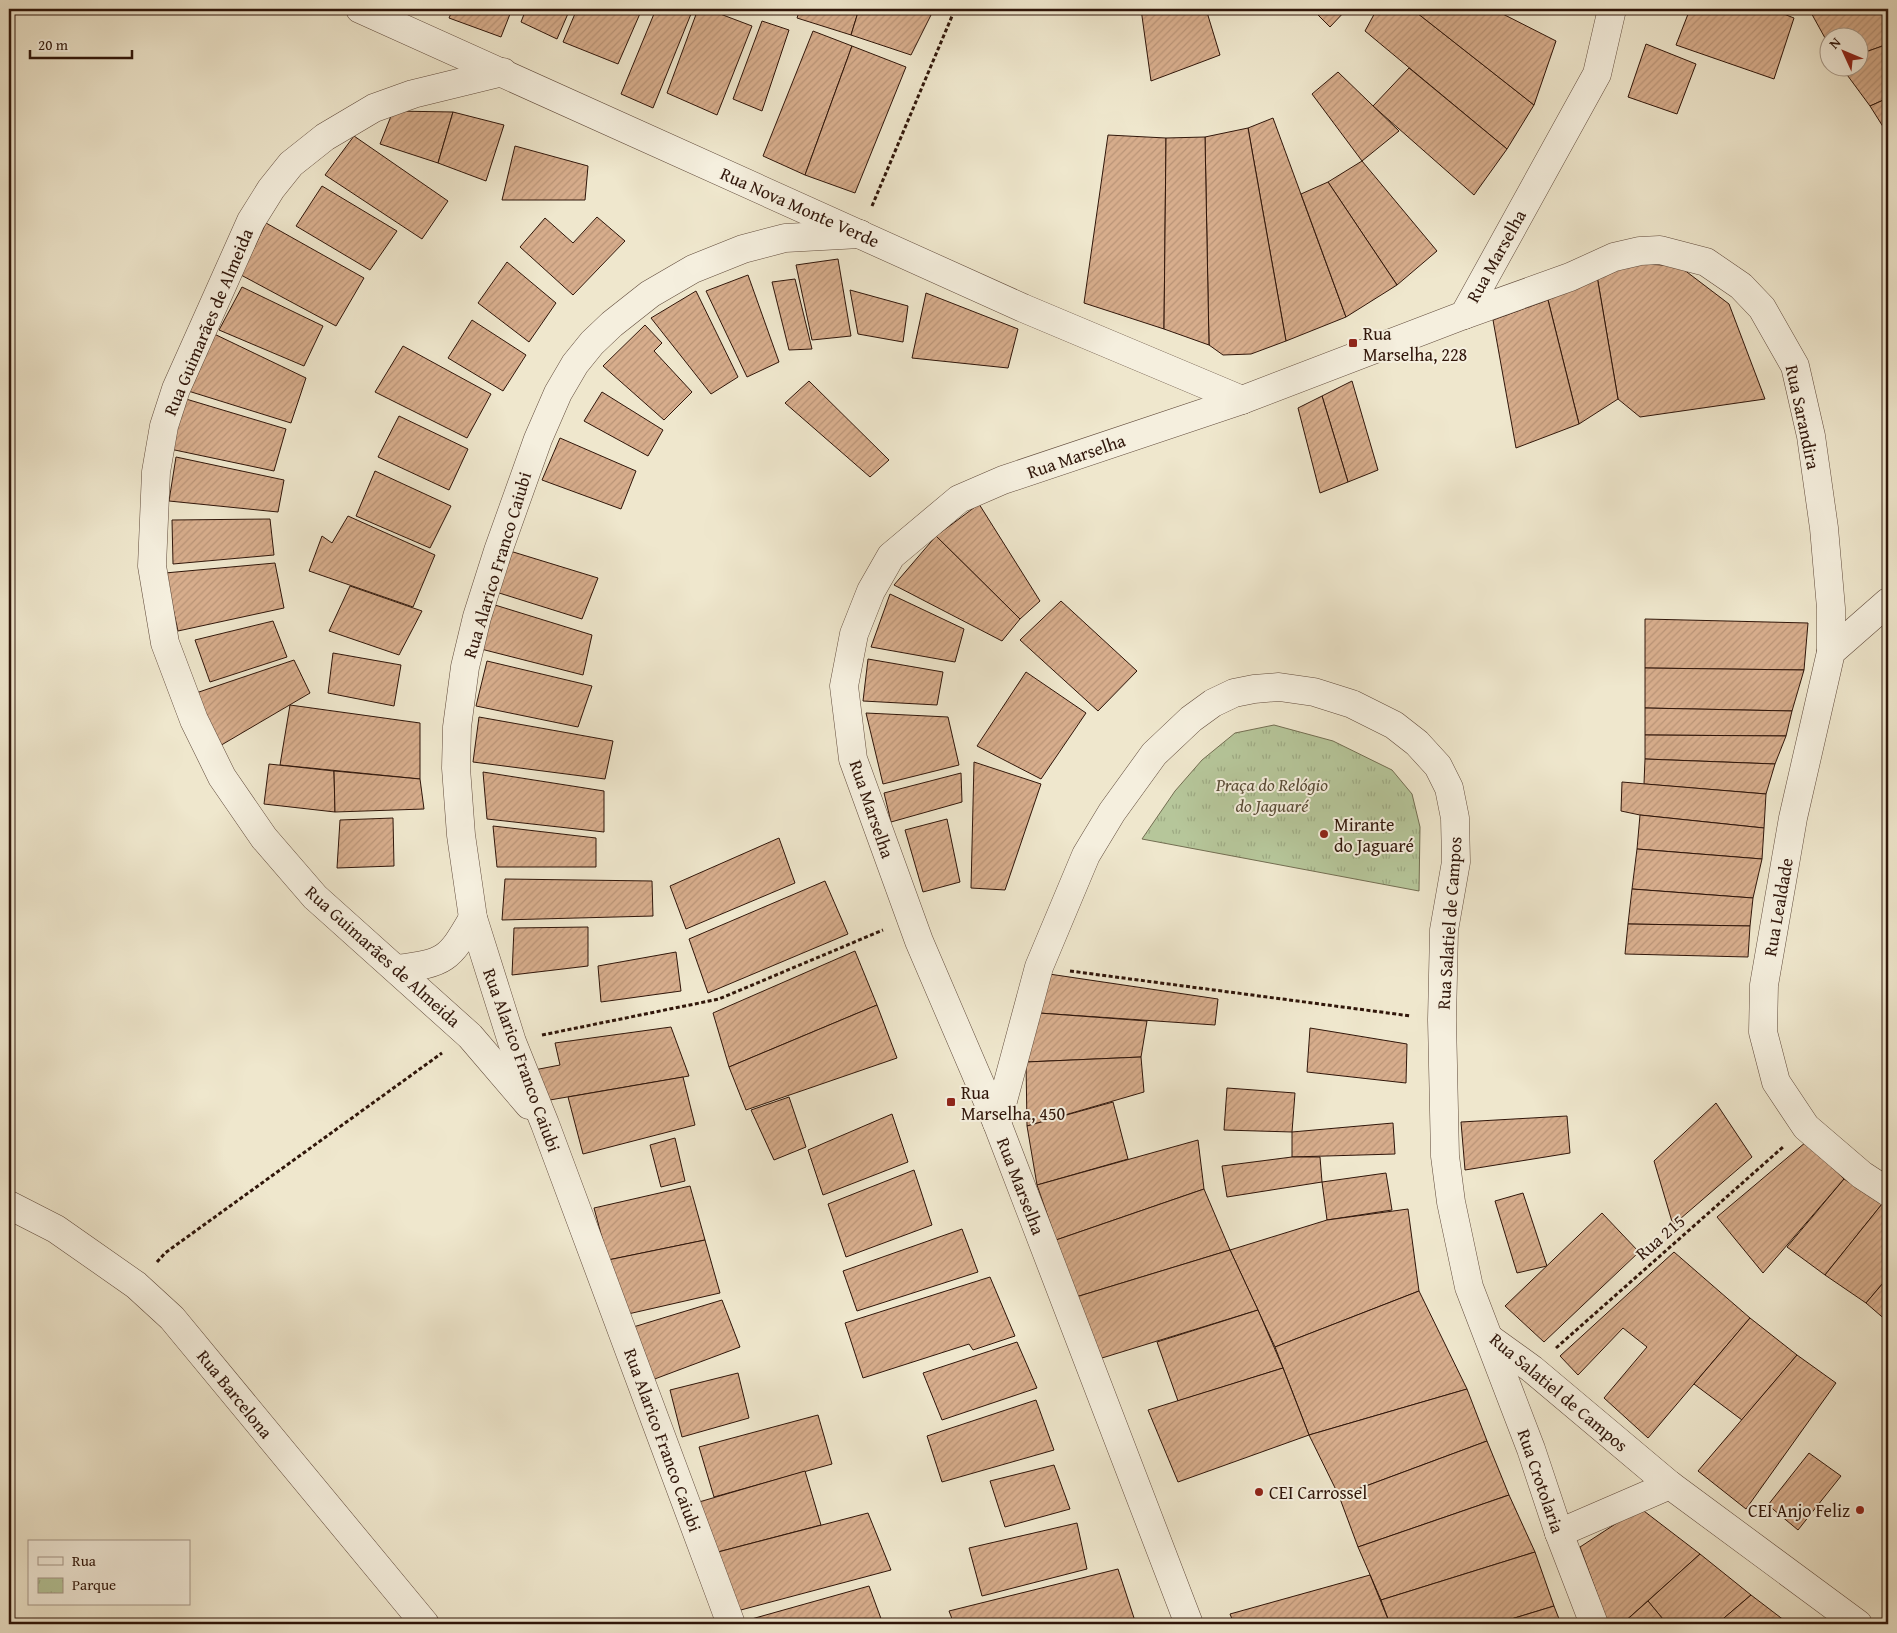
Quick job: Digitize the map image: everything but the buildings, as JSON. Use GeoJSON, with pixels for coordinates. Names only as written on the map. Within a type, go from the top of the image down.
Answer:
{"type":"FeatureCollection","features":[{"type":"Feature","properties":{"kind":"street","name":"Rua Nova Monte Verde"},"geometry":{"type":"LineString","coordinates":[[360,9],[1022,308],[1242,400]]}},
{"type":"Feature","properties":{"kind":"street","name":"Rua Marselha"},"geometry":{"type":"LineString","coordinates":[[1189,1624],[996,1123],[920,941],[853,759],[844,686],[854,634],[871,591],[891,556],[959,499],[1003,480],[1242,400],[1464,315],[1597,74],[1612,9]]}},
{"type":"Feature","properties":{"kind":"street","name":"Rua Guimarães de Almeida"},"geometry":{"type":"LineString","coordinates":[[502,72],[413,94],[374,108],[325,137],[291,164],[271,189],[251,221],[176,389],[164,426],[156,472],[152,566],[165,643],[194,720],[222,777],[264,838],[315,897],[470,1036],[545,1124]]}},
{"type":"Feature","properties":{"kind":"street","name":"Rua Alarico Franco Caiubi"},"geometry":{"type":"LineString","coordinates":[[731,1624],[545,1124],[512,1042],[473,918],[461,835],[456,768],[457,726],[465,667],[477,617],[538,439],[558,393],[575,364],[592,343],[612,324],[650,294],[693,269],[742,249],[784,238],[860,234]]}},
{"type":"Feature","properties":{"kind":"street","name":"Rua Sarandira"},"geometry":{"type":"LineString","coordinates":[[1464,315],[1570,277],[1614,257],[1640,251],[1660,250],[1706,262],[1741,286],[1762,308],[1795,366],[1797,373],[1811,436],[1824,528],[1831,608],[1831,652]]}},
{"type":"Feature","properties":{"kind":"street"},"geometry":{"type":"LineString","coordinates":[[1831,652],[1888,602]]}},
{"type":"Feature","properties":{"kind":"street","name":"Rua Lealdade"},"geometry":{"type":"LineString","coordinates":[[1831,652],[1793,818],[1764,985],[1763,1032],[1776,1082],[1806,1127],[1862,1175],[1888,1192]]}},
{"type":"Feature","properties":{"kind":"street","name":"Rua Salatiel de Campos"},"geometry":{"type":"LineString","coordinates":[[996,1123],[1038,967],[1086,855],[1112,812],[1154,754],[1191,719],[1213,703],[1234,694],[1254,689],[1278,687],[1314,692],[1352,704],[1394,725],[1417,743],[1438,766],[1449,788],[1456,818],[1456,862],[1444,930],[1442,1020],[1445,1156],[1451,1202],[1469,1287],[1489,1338],[1532,1369],[1670,1485],[1858,1624]]}},
{"type":"Feature","properties":{"kind":"street"},"geometry":{"type":"LineString","coordinates":[[397,970],[429,965],[444,958],[458,945],[473,918]]}},
{"type":"Feature","properties":{"kind":"street","name":"Rua Barcelona"},"geometry":{"type":"LineString","coordinates":[[9,1205],[56,1229],[136,1284],[172,1318],[425,1624]]}},
{"type":"Feature","properties":{"kind":"street","name":"Rua Crotolaria"},"geometry":{"type":"LineString","coordinates":[[1489,1338],[1594,1624]]}},
{"type":"Feature","properties":{"kind":"street"},"geometry":{"type":"LineString","coordinates":[[1559,1533],[1670,1485]]}},
{"type":"Feature","properties":{"kind":"path"},"geometry":{"type":"LineString","coordinates":[[860,234],[956,9]]}},
{"type":"Feature","properties":{"kind":"path"},"geometry":{"type":"LineString","coordinates":[[512,1042],[719,999],[912,918]]}},
{"type":"Feature","properties":{"kind":"path"},"geometry":{"type":"LineString","coordinates":[[1038,967],[1442,1020]]}},
{"type":"Feature","properties":{"kind":"path"},"geometry":{"type":"LineString","coordinates":[[136,1284],[165,1253],[464,1037],[470,1036]]}},
{"type":"Feature","properties":{"kind":"path","name":"Rua 215"},"geometry":{"type":"LineString","coordinates":[[1532,1369],[1806,1127]]}},
{"type":"Feature","properties":{"kind":"green space","name":"Praça do Relógio do Jaguaré"},"geometry":{"type":"Polygon","coordinates":[[[1274,725],[1333,741],[1392,770],[1412,794],[1420,827],[1419,891],[1142,839],[1175,791],[1202,760],[1235,733],[1274,725]]]}},
{"type":"Feature","properties":{"kind":"place","name":"Rua Marselha, 228"},"geometry":{"type":"Point","coordinates":[1353,343]}},
{"type":"Feature","properties":{"kind":"place","name":"Mirante do Jaguaré"},"geometry":{"type":"Point","coordinates":[1324,834]}},
{"type":"Feature","properties":{"kind":"place","name":"Rua Marselha, 450"},"geometry":{"type":"Point","coordinates":[951,1102]}},
{"type":"Feature","properties":{"kind":"place","name":"CEI Carrossel"},"geometry":{"type":"Point","coordinates":[1259,1492]}},
{"type":"Feature","properties":{"kind":"place","name":"CEI Anjo Feliz"},"geometry":{"type":"Point","coordinates":[1860,1510]}}]}
